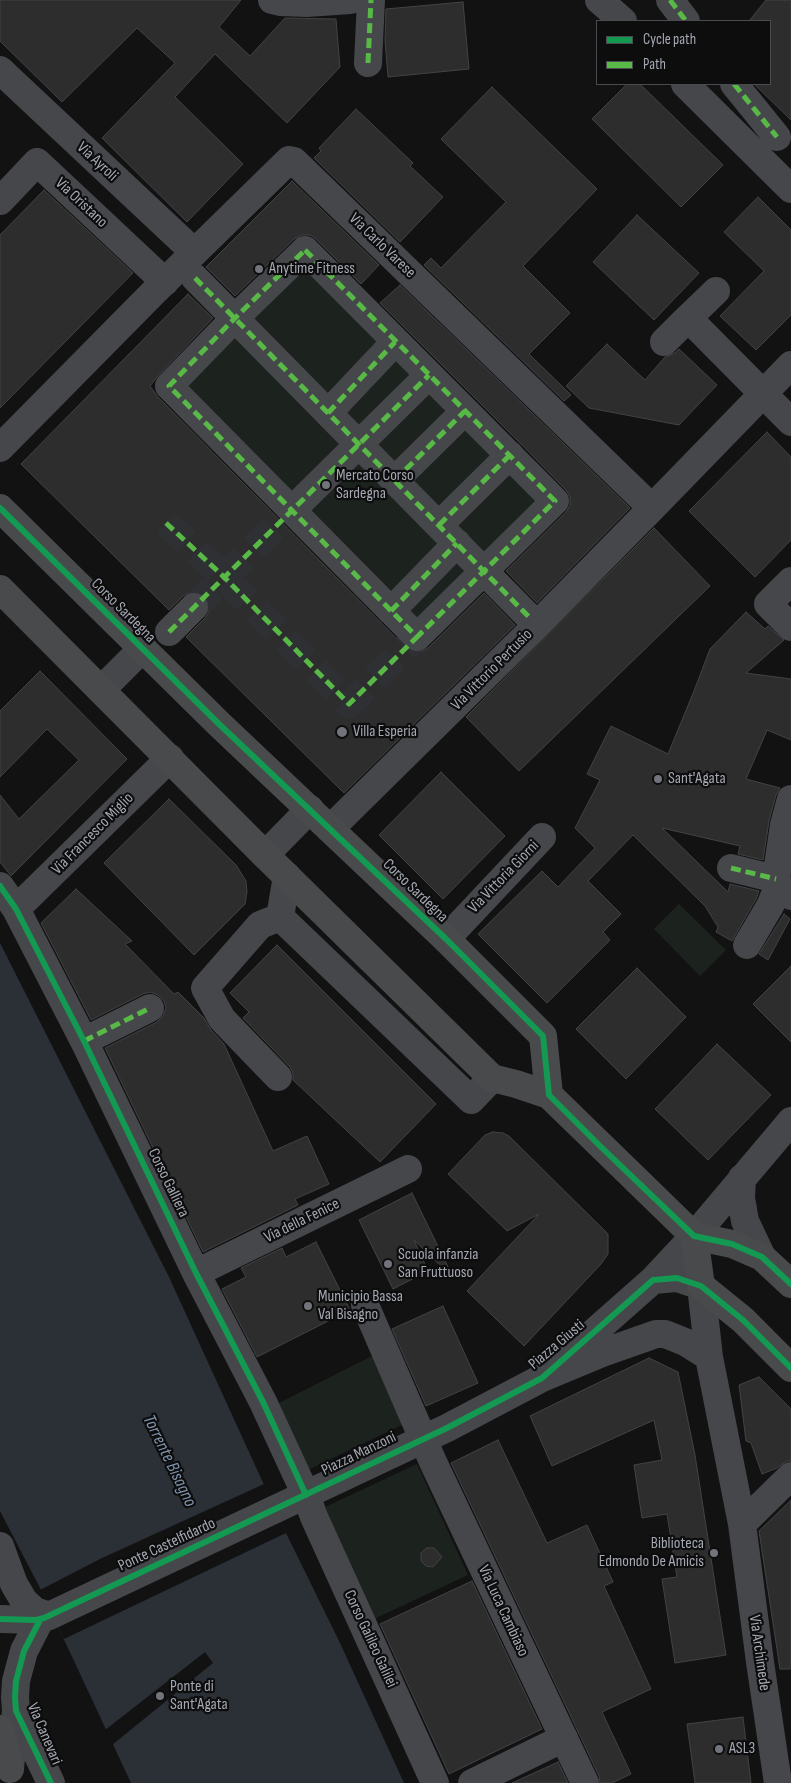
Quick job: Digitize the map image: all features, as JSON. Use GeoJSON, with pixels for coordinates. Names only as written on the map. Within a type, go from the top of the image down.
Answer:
{"type":"FeatureCollection","features":[{"type":"Feature","properties":{"kind":"main road","name":"Corso Sardegna"},"geometry":{"type":"LineString","coordinates":[[0,508],[142,649],[446,939],[543,1036],[549,1095]]}},
{"type":"Feature","properties":{"kind":"main road"},"geometry":{"type":"LineString","coordinates":[[0,589],[492,1078],[549,1095],[694,1236],[732,1244],[762,1257],[791,1284]]}},
{"type":"Feature","properties":{"kind":"main road"},"geometry":{"type":"LineString","coordinates":[[694,1236],[700,1286],[743,1320],[791,1368]]}},
{"type":"Feature","properties":{"kind":"main road","name":"Via Canevari"},"geometry":{"type":"LineString","coordinates":[[8,1720],[15,1773]]}},
{"type":"Feature","properties":{"kind":"street"},"geometry":{"type":"LineString","coordinates":[[272,0],[307,3],[350,0]]}},
{"type":"Feature","properties":{"kind":"street"},"geometry":{"type":"LineString","coordinates":[[368,63],[371,0]]}},
{"type":"Feature","properties":{"kind":"street"},"geometry":{"type":"LineString","coordinates":[[599,0],[622,20]]}},
{"type":"Feature","properties":{"kind":"street"},"geometry":{"type":"LineString","coordinates":[[670,0],[685,20]]}},
{"type":"Feature","properties":{"kind":"street","name":"Via Ayroli"},"geometry":{"type":"LineString","coordinates":[[0,70],[194,265],[234,319],[529,617]]}},
{"type":"Feature","properties":{"kind":"street"},"geometry":{"type":"LineString","coordinates":[[687,85],[791,189]]}},
{"type":"Feature","properties":{"kind":"street"},"geometry":{"type":"LineString","coordinates":[[735,85],[777,137]]}},
{"type":"Feature","properties":{"kind":"street","name":"Via Carlo Varese"},"geometry":{"type":"LineString","coordinates":[[0,448],[165,282],[194,265],[289,160],[294,161],[652,508]]}},
{"type":"Feature","properties":{"kind":"street","name":"Via Oristano"},"geometry":{"type":"LineString","coordinates":[[0,201],[37,162],[165,282]]}},
{"type":"Feature","properties":{"kind":"street"},"geometry":{"type":"LineString","coordinates":[[305,250],[555,501],[417,637],[170,386],[234,319],[305,250]]}},
{"type":"Feature","properties":{"kind":"street"},"geometry":{"type":"LineString","coordinates":[[664,342],[716,291]]}},
{"type":"Feature","properties":{"kind":"street"},"geometry":{"type":"LineString","coordinates":[[688,318],[791,422]]}},
{"type":"Feature","properties":{"kind":"street"},"geometry":{"type":"LineString","coordinates":[[328,412],[395,342]]}},
{"type":"Feature","properties":{"kind":"street"},"geometry":{"type":"LineString","coordinates":[[652,508],[791,365]]}},
{"type":"Feature","properties":{"kind":"street"},"geometry":{"type":"LineString","coordinates":[[292,510],[428,375]]}},
{"type":"Feature","properties":{"kind":"street"},"geometry":{"type":"LineString","coordinates":[[395,480],[465,411]]}},
{"type":"Feature","properties":{"kind":"street"},"geometry":{"type":"LineString","coordinates":[[391,611],[510,455]]}},
{"type":"Feature","properties":{"kind":"street","name":"Via Vittorio Pertusio"},"geometry":{"type":"LineString","coordinates":[[330,829],[537,625],[652,508]]}},
{"type":"Feature","properties":{"kind":"street"},"geometry":{"type":"LineString","coordinates":[[791,581],[768,604],[791,627]]}},
{"type":"Feature","properties":{"kind":"street"},"geometry":{"type":"LineString","coordinates":[[169,632],[194,607]]}},
{"type":"Feature","properties":{"kind":"street","name":"Corso Sardegna"},"geometry":{"type":"LineString","coordinates":[[101,690],[142,649]]}},
{"type":"Feature","properties":{"kind":"street","name":"Via Francesco Miglio"},"geometry":{"type":"LineString","coordinates":[[16,909],[170,758]]}},
{"type":"Feature","properties":{"kind":"street"},"geometry":{"type":"LineString","coordinates":[[747,945],[782,887],[784,825],[791,798]]}},
{"type":"Feature","properties":{"kind":"street"},"geometry":{"type":"LineString","coordinates":[[265,854],[310,809]]}},
{"type":"Feature","properties":{"kind":"street","name":"Via Vittoria Giorni"},"geometry":{"type":"LineString","coordinates":[[446,939],[542,837]]}},
{"type":"Feature","properties":{"kind":"street"},"geometry":{"type":"LineString","coordinates":[[732,868],[782,887]]}},
{"type":"Feature","properties":{"kind":"street"},"geometry":{"type":"LineString","coordinates":[[280,917],[287,876]]}},
{"type":"Feature","properties":{"kind":"street","name":"Corso Galliera"},"geometry":{"type":"LineString","coordinates":[[0,886],[16,909],[84,1041],[196,1273],[263,1402],[306,1495]]}},
{"type":"Feature","properties":{"kind":"street"},"geometry":{"type":"LineString","coordinates":[[278,1077],[222,1019],[204,988],[260,925],[280,917]]}},
{"type":"Feature","properties":{"kind":"street"},"geometry":{"type":"LineString","coordinates":[[280,917],[471,1100],[492,1078]]}},
{"type":"Feature","properties":{"kind":"street"},"geometry":{"type":"LineString","coordinates":[[84,1041],[150,1008]]}},
{"type":"Feature","properties":{"kind":"street","name":"Piazza Giusti"},"geometry":{"type":"LineString","coordinates":[[542,1378],[653,1280],[694,1236],[791,1121]]}},
{"type":"Feature","properties":{"kind":"street","name":"Via della Fenice"},"geometry":{"type":"LineString","coordinates":[[196,1273],[408,1169]]}},
{"type":"Feature","properties":{"kind":"street"},"geometry":{"type":"LineString","coordinates":[[742,1178],[741,1198],[746,1221],[762,1257]]}},
{"type":"Feature","properties":{"kind":"street"},"geometry":{"type":"LineString","coordinates":[[653,1280],[677,1278],[700,1286]]}},
{"type":"Feature","properties":{"kind":"street","name":"Via Archimede"},"geometry":{"type":"LineString","coordinates":[[700,1286],[709,1357],[742,1524],[778,1783]]}},
{"type":"Feature","properties":{"kind":"street"},"geometry":{"type":"LineString","coordinates":[[364,1305],[424,1438]]}},
{"type":"Feature","properties":{"kind":"street","name":"Piazza Giusti"},"geometry":{"type":"LineString","coordinates":[[424,1438],[448,1428],[542,1378],[602,1353],[656,1334],[665,1334],[685,1342],[709,1357]]}},
{"type":"Feature","properties":{"kind":"street","name":"Piazza Manzoni"},"geometry":{"type":"LineString","coordinates":[[306,1495],[424,1438]]}},
{"type":"Feature","properties":{"kind":"street","name":"Via Luca Cambiaso"},"geometry":{"type":"LineString","coordinates":[[424,1438],[480,1563],[585,1783]]}},
{"type":"Feature","properties":{"kind":"street"},"geometry":{"type":"LineString","coordinates":[[742,1524],[791,1476]]}},
{"type":"Feature","properties":{"kind":"street","name":"Ponte Castelfidardo"},"geometry":{"type":"LineString","coordinates":[[44,1618],[306,1495]]}},
{"type":"Feature","properties":{"kind":"street","name":"Corso Galileo Galilei"},"geometry":{"type":"LineString","coordinates":[[306,1495],[314,1517],[435,1783]]}},
{"type":"Feature","properties":{"kind":"street"},"geometry":{"type":"LineString","coordinates":[[0,1546],[14,1584],[24,1601],[44,1618]]}},
{"type":"Feature","properties":{"kind":"street"},"geometry":{"type":"LineString","coordinates":[[0,1619],[44,1618]]}},
{"type":"Feature","properties":{"kind":"street","name":"Via Canevari"},"geometry":{"type":"LineString","coordinates":[[44,1618],[24,1651],[16,1681],[15,1697],[8,1720],[51,1783]]}},
{"type":"Feature","properties":{"kind":"street"},"geometry":{"type":"LineString","coordinates":[[472,1783],[564,1738]]}},
{"type":"Feature","properties":{"kind":"shaded area"},"geometry":{"type":"Polygon","coordinates":[[[307,267],[546,502],[418,627],[178,386],[307,267]]]}},
{"type":"Feature","properties":{"kind":"shaded area"},"geometry":{"type":"Polygon","coordinates":[[[679,904],[726,950],[700,976],[654,929],[679,904]]]}},
{"type":"Feature","properties":{"kind":"shaded area"},"geometry":{"type":"Polygon","coordinates":[[[376,1354],[408,1422],[308,1470],[275,1405],[376,1354]]]}},
{"type":"Feature","properties":{"kind":"shaded area"},"geometry":{"type":"Polygon","coordinates":[[[417,1464],[468,1575],[374,1619],[323,1508],[417,1464]]]}},
{"type":"Feature","properties":{"kind":"water","name":"Torrente Bisagno"},"geometry":{"type":"Polygon","coordinates":[[[0,943],[169,1277],[286,1533],[340,1643],[404,1783],[131,1783],[39,1586],[0,1511],[0,943]]]}},
{"type":"Feature","properties":{"kind":"pier"},"geometry":{"type":"Polygon","coordinates":[[[264,1484],[286,1533],[64,1639],[40,1590],[102,1558],[264,1484]]]}},
{"type":"Feature","properties":{"kind":"pier","name":"Ponte di Sant'Agata"},"geometry":{"type":"Polygon","coordinates":[[[205,1652],[213,1663],[112,1745],[105,1730],[205,1652]]]}},
{"type":"Feature","properties":{"kind":"building"},"geometry":{"type":"Polygon","coordinates":[[[0,0],[241,0],[219,27],[250,56],[285,18],[336,19],[340,67],[287,123],[215,54],[175,97],[243,164],[187,222],[102,138],[175,63],[137,28],[62,102],[0,41],[0,0]]]}},
{"type":"Feature","properties":{"kind":"building"},"geometry":{"type":"Polygon","coordinates":[[[766,0],[791,0],[791,120],[755,85],[771,85],[771,20],[750,20],[766,0]]]}},
{"type":"Feature","properties":{"kind":"building"},"geometry":{"type":"Polygon","coordinates":[[[463,2],[469,69],[388,77],[385,41],[386,9],[463,2]]]}},
{"type":"Feature","properties":{"kind":"building"},"geometry":{"type":"Polygon","coordinates":[[[626,85],[641,85],[723,165],[681,207],[592,119],[626,85]]]}},
{"type":"Feature","properties":{"kind":"building"},"geometry":{"type":"Polygon","coordinates":[[[492,87],[597,189],[523,266],[570,313],[529,354],[571,395],[564,401],[424,265],[431,258],[441,268],[506,202],[441,139],[492,87]]]}},
{"type":"Feature","properties":{"kind":"building"},"geometry":{"type":"Polygon","coordinates":[[[356,109],[413,163],[410,166],[443,197],[400,242],[314,158],[321,151],[319,148],[356,109]]]}},
{"type":"Feature","properties":{"kind":"building"},"geometry":{"type":"Polygon","coordinates":[[[292,181],[379,265],[361,284],[316,239],[310,235],[302,235],[294,239],[235,296],[206,267],[292,181]]]}},
{"type":"Feature","properties":{"kind":"building"},"geometry":{"type":"Polygon","coordinates":[[[44,190],[133,273],[0,408],[0,235],[44,190]]]}},
{"type":"Feature","properties":{"kind":"building"},"geometry":{"type":"Polygon","coordinates":[[[758,197],[791,230],[791,315],[756,350],[720,316],[764,271],[724,232],[758,197]]]}},
{"type":"Feature","properties":{"kind":"building"},"geometry":{"type":"Polygon","coordinates":[[[637,215],[699,273],[654,320],[593,262],[637,215]]]}},
{"type":"Feature","properties":{"kind":"building"},"geometry":{"type":"Polygon","coordinates":[[[400,285],[630,508],[537,603],[506,571],[566,512],[570,505],[570,497],[566,490],[521,444],[380,303],[400,285]]]}},
{"type":"Feature","properties":{"kind":"building"},"geometry":{"type":"Polygon","coordinates":[[[188,294],[213,318],[150,386],[158,397],[406,648],[413,652],[421,652],[428,648],[484,593],[515,625],[344,793],[186,637],[209,612],[209,603],[205,596],[198,592],[190,592],[183,596],[169,610],[21,464],[188,294]]]}},
{"type":"Feature","properties":{"kind":"building"},"geometry":{"type":"Polygon","coordinates":[[[607,344],[645,380],[665,357],[679,349],[717,385],[679,425],[589,408],[566,386],[607,344]]]}},
{"type":"Feature","properties":{"kind":"building"},"geometry":{"type":"Polygon","coordinates":[[[767,432],[791,457],[791,540],[755,577],[689,511],[767,432]]]}},
{"type":"Feature","properties":{"kind":"building"},"geometry":{"type":"Polygon","coordinates":[[[654,528],[710,586],[519,771],[466,717],[654,528]]]}},
{"type":"Feature","properties":{"kind":"building"},"geometry":{"type":"Polygon","coordinates":[[[746,612],[765,629],[768,626],[784,640],[746,673],[791,679],[791,740],[767,730],[746,779],[780,788],[776,795],[769,821],[763,860],[738,854],[740,846],[662,828],[728,892],[730,884],[759,891],[756,899],[732,941],[716,932],[718,927],[705,906],[633,835],[588,881],[621,914],[603,932],[610,940],[547,1003],[478,934],[542,871],[558,887],[595,848],[575,828],[600,780],[587,774],[611,726],[668,754],[710,649],[746,612]]]}},
{"type":"Feature","properties":{"kind":"building"},"geometry":{"type":"Polygon","coordinates":[[[40,671],[127,759],[11,876],[0,862],[0,795],[19,819],[79,760],[47,729],[0,777],[0,711],[40,671]]]}},
{"type":"Feature","properties":{"kind":"building"},"geometry":{"type":"Polygon","coordinates":[[[441,772],[505,836],[443,899],[379,835],[441,772]]]}},
{"type":"Feature","properties":{"kind":"building"},"geometry":{"type":"Polygon","coordinates":[[[169,799],[236,865],[246,881],[245,904],[194,955],[104,863],[169,799]]]}},
{"type":"Feature","properties":{"kind":"building"},"geometry":{"type":"Polygon","coordinates":[[[76,889],[132,941],[125,944],[174,994],[178,992],[204,1018],[211,1030],[224,1044],[273,1151],[307,1136],[329,1184],[295,1199],[298,1205],[203,1252],[105,1048],[157,1022],[163,1016],[166,1008],[164,1001],[158,995],[150,992],[91,1020],[41,923],[76,889]]]}},
{"type":"Feature","properties":{"kind":"building"},"geometry":{"type":"Polygon","coordinates":[[[784,914],[790,919],[768,960],[759,954],[784,914]]]}},
{"type":"Feature","properties":{"kind":"building"},"geometry":{"type":"Polygon","coordinates":[[[277,945],[436,1104],[380,1162],[293,1080],[293,1073],[290,1067],[243,1018],[249,1012],[230,993],[277,945]]]}},
{"type":"Feature","properties":{"kind":"building"},"geometry":{"type":"Polygon","coordinates":[[[791,966],[791,1042],[753,1004],[791,966]]]}},
{"type":"Feature","properties":{"kind":"building"},"geometry":{"type":"Polygon","coordinates":[[[637,968],[686,1017],[626,1079],[576,1029],[637,968]]]}},
{"type":"Feature","properties":{"kind":"building"},"geometry":{"type":"Polygon","coordinates":[[[717,1044],[771,1095],[708,1160],[655,1109],[717,1044]]]}},
{"type":"Feature","properties":{"kind":"building"},"geometry":{"type":"Polygon","coordinates":[[[493,1132],[509,1136],[608,1234],[608,1254],[601,1264],[524,1346],[467,1291],[539,1214],[507,1231],[448,1174],[485,1135],[493,1132]]]}},
{"type":"Feature","properties":{"kind":"building"},"geometry":{"type":"Polygon","coordinates":[[[412,1193],[451,1273],[449,1274],[414,1240],[428,1271],[393,1289],[359,1220],[412,1193]]]}},
{"type":"Feature","properties":{"kind":"building"},"geometry":{"type":"Polygon","coordinates":[[[316,1242],[350,1310],[257,1357],[222,1289],[246,1277],[241,1268],[282,1248],[286,1257],[316,1242]]]}},
{"type":"Feature","properties":{"kind":"building"},"geometry":{"type":"Polygon","coordinates":[[[443,1306],[478,1383],[426,1406],[392,1329],[443,1306]]]}},
{"type":"Feature","properties":{"kind":"building"},"geometry":{"type":"Polygon","coordinates":[[[649,1358],[678,1372],[695,1455],[726,1655],[675,1663],[662,1579],[677,1577],[667,1514],[642,1518],[634,1465],[662,1460],[654,1420],[552,1466],[530,1416],[649,1358]]]}},
{"type":"Feature","properties":{"kind":"building"},"geometry":{"type":"Polygon","coordinates":[[[759,1377],[791,1409],[791,1461],[787,1461],[777,1468],[762,1474],[751,1443],[746,1441],[739,1385],[759,1377]]]}},
{"type":"Feature","properties":{"kind":"building"},"geometry":{"type":"Polygon","coordinates":[[[498,1440],[547,1543],[587,1525],[613,1582],[604,1586],[651,1689],[602,1712],[631,1774],[612,1783],[600,1783],[599,1776],[451,1463],[498,1440]]]}},
{"type":"Feature","properties":{"kind":"building"},"geometry":{"type":"Polygon","coordinates":[[[791,1500],[791,1669],[780,1669],[759,1531],[791,1500]]]}},
{"type":"Feature","properties":{"kind":"building"},"geometry":{"type":"Polygon","coordinates":[[[427,1548],[434,1548],[442,1557],[433,1567],[426,1566],[421,1561],[421,1553],[427,1548]]]}},
{"type":"Feature","properties":{"kind":"building"},"geometry":{"type":"Polygon","coordinates":[[[472,1581],[542,1729],[449,1774],[380,1624],[472,1581]]]}},
{"type":"Feature","properties":{"kind":"building","name":"ASL3"},"geometry":{"type":"Polygon","coordinates":[[[743,1717],[751,1783],[695,1783],[687,1724],[743,1717]]]}},
{"type":"Feature","properties":{"kind":"building"},"geometry":{"type":"Polygon","coordinates":[[[558,1762],[568,1783],[512,1783],[558,1762]]]}},
{"type":"Feature","properties":{"kind":"tunnel"},"geometry":{"type":"LineString","coordinates":[[194,607],[292,510]]}},
{"type":"Feature","properties":{"kind":"tunnel"},"geometry":{"type":"LineString","coordinates":[[166,523],[224,577],[349,704],[417,637]]}},
{"type":"Feature","properties":{"kind":"marked path"},"geometry":{"type":"LineString","coordinates":[[368,63],[371,0]]}},
{"type":"Feature","properties":{"kind":"marked path"},"geometry":{"type":"LineString","coordinates":[[670,0],[685,20]]}},
{"type":"Feature","properties":{"kind":"marked path"},"geometry":{"type":"LineString","coordinates":[[735,85],[777,137]]}},
{"type":"Feature","properties":{"kind":"marked path"},"geometry":{"type":"LineString","coordinates":[[305,250],[555,501],[417,637],[169,386],[305,250]]}},
{"type":"Feature","properties":{"kind":"marked path"},"geometry":{"type":"LineString","coordinates":[[195,278],[529,617]]}},
{"type":"Feature","properties":{"kind":"marked path"},"geometry":{"type":"LineString","coordinates":[[328,413],[395,342]]}},
{"type":"Feature","properties":{"kind":"marked path"},"geometry":{"type":"LineString","coordinates":[[169,632],[429,375]]}},
{"type":"Feature","properties":{"kind":"marked path"},"geometry":{"type":"LineString","coordinates":[[395,480],[465,411]]}},
{"type":"Feature","properties":{"kind":"marked path"},"geometry":{"type":"LineString","coordinates":[[439,525],[510,455]]}},
{"type":"Feature","properties":{"kind":"marked path"},"geometry":{"type":"LineString","coordinates":[[166,523],[224,577],[349,704],[417,637]]}},
{"type":"Feature","properties":{"kind":"marked path"},"geometry":{"type":"LineString","coordinates":[[391,611],[457,543]]}},
{"type":"Feature","properties":{"kind":"marked path"},"geometry":{"type":"LineString","coordinates":[[731,868],[776,879]]}},
{"type":"Feature","properties":{"kind":"marked path"},"geometry":{"type":"LineString","coordinates":[[84,1041],[150,1008]]}},
{"type":"Feature","properties":{"kind":"cycle path"},"geometry":{"type":"LineString","coordinates":[[0,508],[219,724],[446,939],[543,1036],[549,1095],[600,1146],[694,1236],[732,1244],[762,1257],[791,1284]]}},
{"type":"Feature","properties":{"kind":"cycle path"},"geometry":{"type":"LineString","coordinates":[[0,886],[16,909],[84,1041],[196,1273],[263,1402],[306,1495]]}},
{"type":"Feature","properties":{"kind":"cycle path"},"geometry":{"type":"LineString","coordinates":[[0,1619],[36,1620],[44,1618],[447,1428],[542,1378],[653,1280],[677,1278],[701,1286],[743,1320],[791,1368]]}},
{"type":"Feature","properties":{"kind":"cycle path"},"geometry":{"type":"LineString","coordinates":[[40,1620],[24,1651],[16,1681],[15,1697],[16,1711],[51,1783]]}},
{"type":"Feature","properties":{"kind":"place","name":"Anytime Fitness"},"geometry":{"type":"Point","coordinates":[259,269]}},
{"type":"Feature","properties":{"kind":"place","name":"Mercato Corso Sardegna"},"geometry":{"type":"Point","coordinates":[326,485]}},
{"type":"Feature","properties":{"kind":"place","name":"Villa Esperia"},"geometry":{"type":"Point","coordinates":[342,732]}},
{"type":"Feature","properties":{"kind":"place","name":"Sant'Agata"},"geometry":{"type":"Point","coordinates":[658,779]}},
{"type":"Feature","properties":{"kind":"place","name":"Scuola infanzia San Fruttuoso"},"geometry":{"type":"Point","coordinates":[388,1264]}},
{"type":"Feature","properties":{"kind":"place","name":"Municipio Bassa Val Bisagno"},"geometry":{"type":"Point","coordinates":[308,1306]}},
{"type":"Feature","properties":{"kind":"place","name":"Biblioteca Edmondo De Amicis"},"geometry":{"type":"Point","coordinates":[714,1553]}},
{"type":"Feature","properties":{"kind":"place","name":"Ponte di Sant'Agata"},"geometry":{"type":"Point","coordinates":[160,1696]}},
{"type":"Feature","properties":{"kind":"place","name":"ASL3"},"geometry":{"type":"Point","coordinates":[719,1749]}}]}
